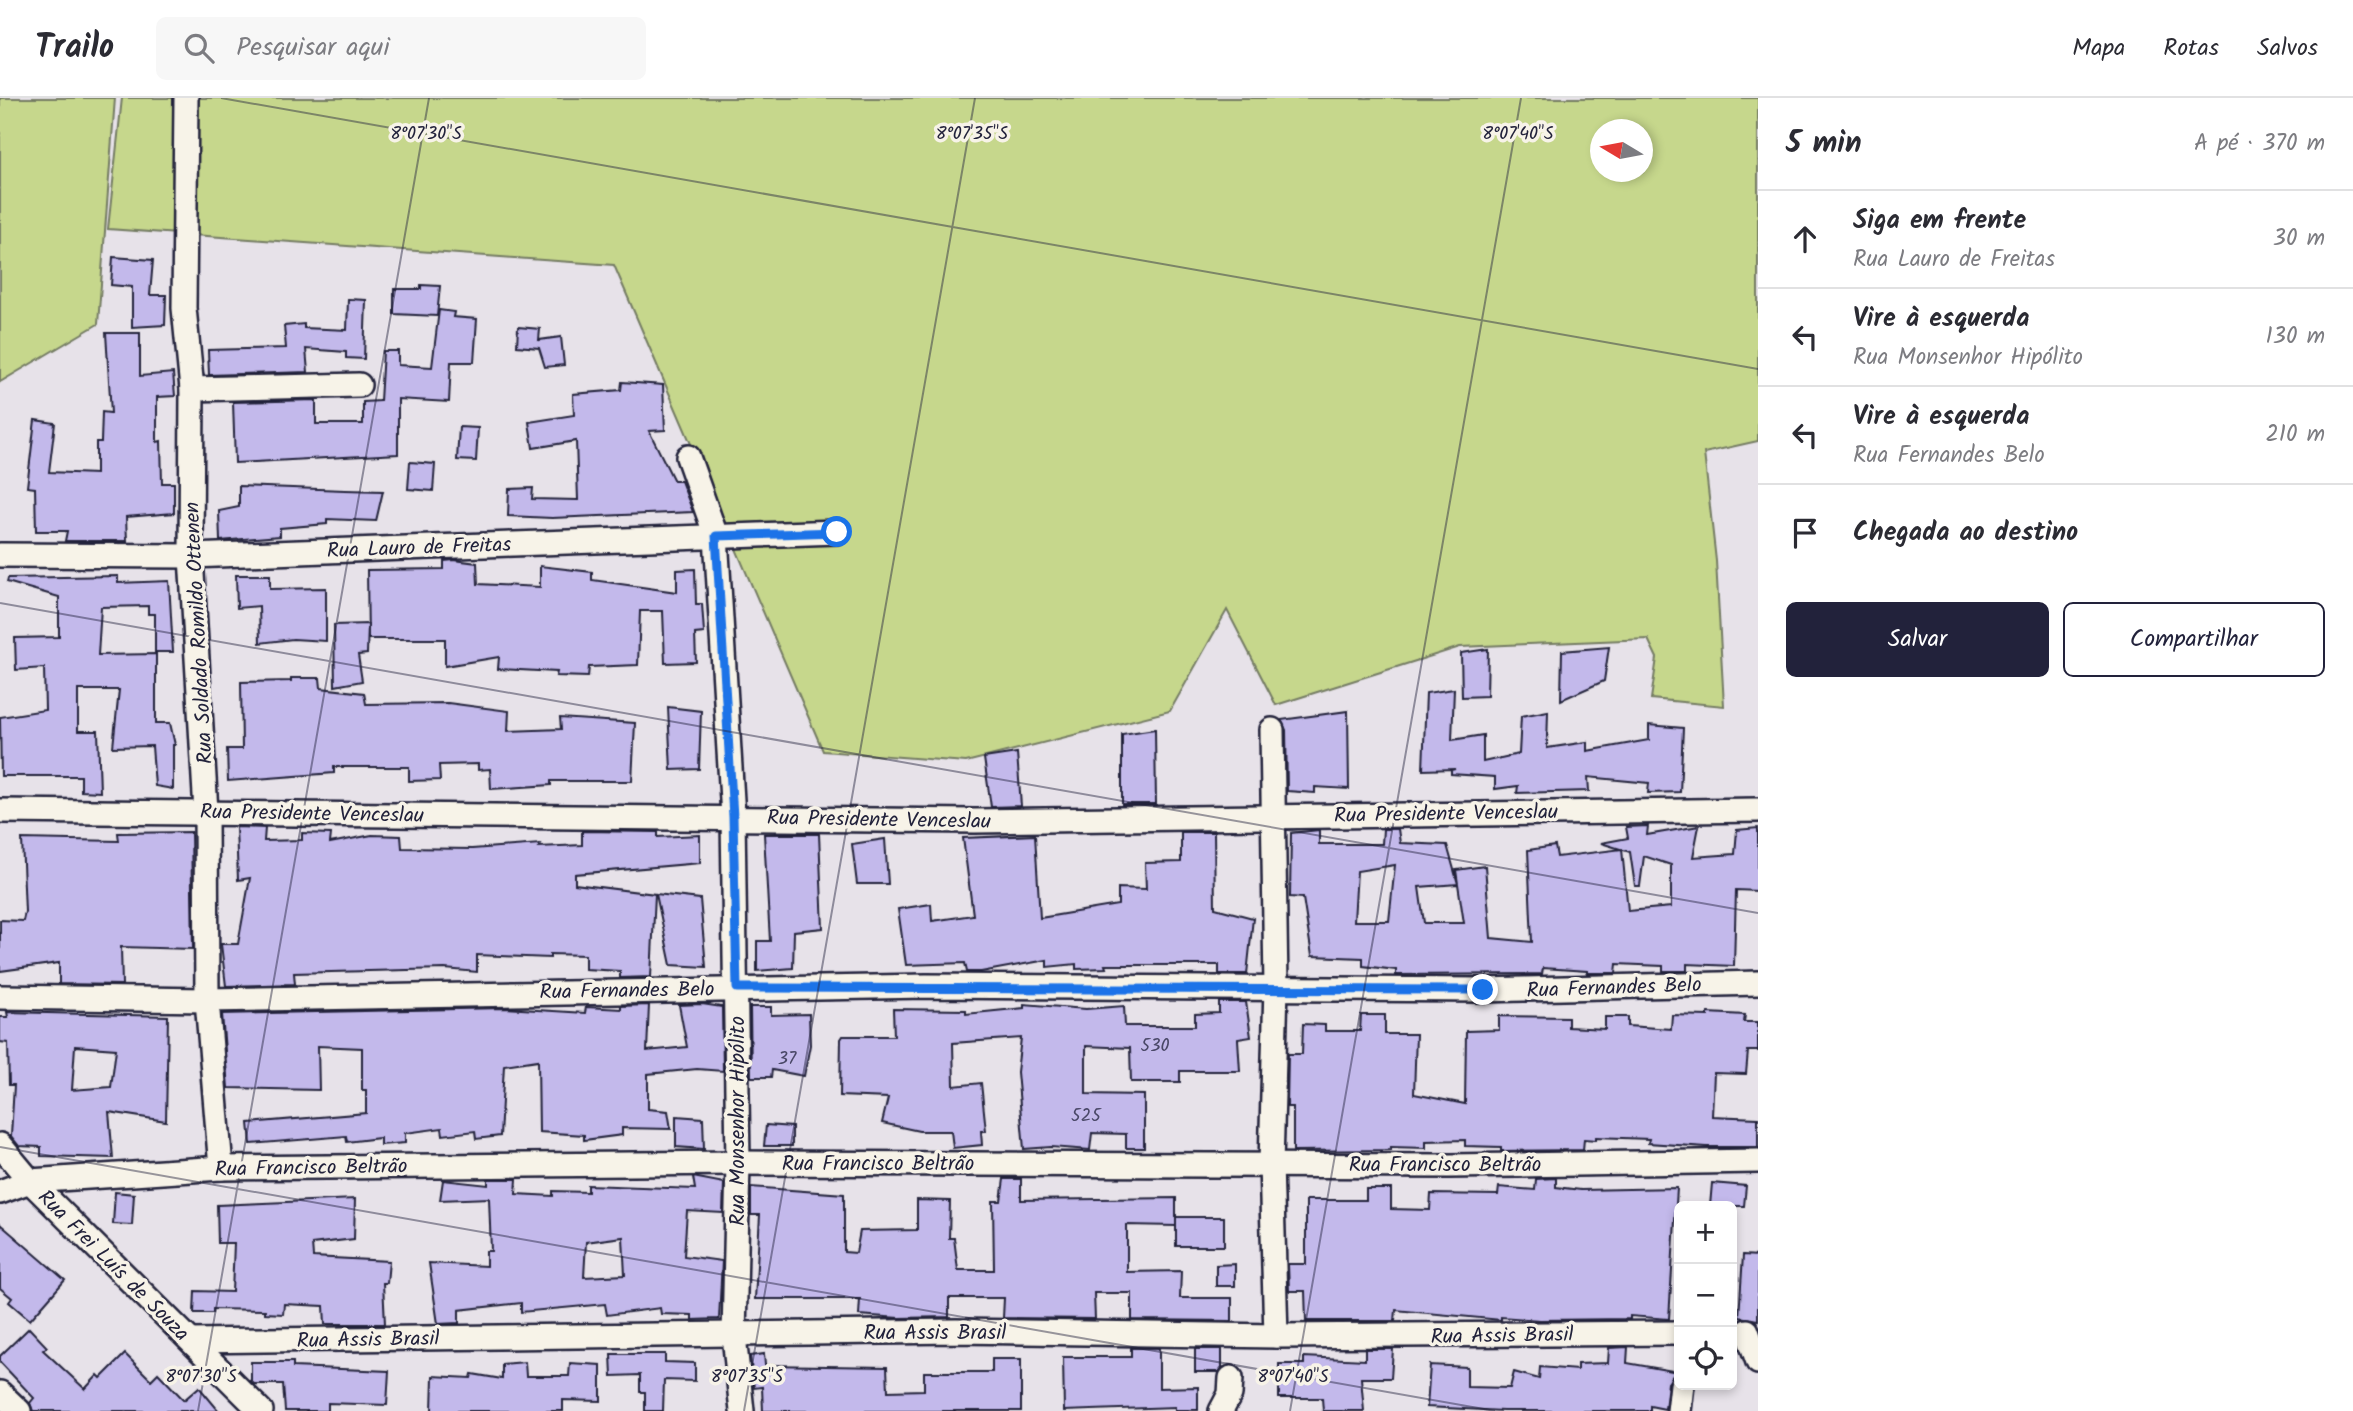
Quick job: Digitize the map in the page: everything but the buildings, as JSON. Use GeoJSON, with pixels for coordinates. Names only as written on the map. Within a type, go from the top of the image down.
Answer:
{"type":"FeatureCollection","features":[{"type":"Feature","properties":{"kind":"street","name":"Rua Soldado Romildo Ottenen"},"geometry":{"type":"LineString","coordinates":[[186,98],[184,308],[192,389],[191,556],[206,812],[207,1000],[220,1168]]}},
{"type":"Feature","properties":{"kind":"street"},"geometry":{"type":"LineString","coordinates":[[192,389],[359,385]]}},
{"type":"Feature","properties":{"kind":"street","name":"Rua Monsenhor Hipólito"},"geometry":{"type":"LineString","coordinates":[[688,457],[716,536],[733,817],[738,1163],[734,1336],[742,1411]]}},
{"type":"Feature","properties":{"kind":"street","name":"Rua Lauro de Freitas"},"geometry":{"type":"LineString","coordinates":[[0,555],[96,553],[191,556],[837,532]]}},
{"type":"Feature","properties":{"kind":"street"},"geometry":{"type":"LineString","coordinates":[[1272,730],[1276,987],[1271,1164],[1276,1336]]}},
{"type":"Feature","properties":{"kind":"street","name":"Rua Presidente Venceslau"},"geometry":{"type":"LineString","coordinates":[[0,811],[975,821],[1272,814],[1758,810]]}},
{"type":"Feature","properties":{"kind":"street","name":"Rua Fernandes Belo"},"geometry":{"type":"LineString","coordinates":[[0,997],[207,1000],[737,988],[1276,987],[1483,990],[1758,984]]}},
{"type":"Feature","properties":{"kind":"street","name":"Rua Frei Luís de Souza"},"geometry":{"type":"LineString","coordinates":[[0,1145],[30,1181],[261,1411]]}},
{"type":"Feature","properties":{"kind":"street","name":"Rua Francisco Beltrão"},"geometry":{"type":"LineString","coordinates":[[0,1192],[30,1181],[220,1168],[738,1163],[1758,1161]]}},
{"type":"Feature","properties":{"kind":"street","name":"Rua Assis Brasil"},"geometry":{"type":"LineString","coordinates":[[192,1341],[956,1331],[1276,1336],[1674,1333]]}},
{"type":"Feature","properties":{"kind":"street"},"geometry":{"type":"LineString","coordinates":[[1746,1331],[1758,1362]]}},
{"type":"Feature","properties":{"kind":"street"},"geometry":{"type":"LineString","coordinates":[[1221,1411],[1230,1394],[1231,1378]]}},
{"type":"Feature","properties":{"kind":"street"},"geometry":{"type":"LineString","coordinates":[[1679,1411],[1681,1390]]}},
{"type":"Feature","properties":{"kind":"street"},"geometry":{"type":"LineString","coordinates":[[0,1393],[19,1411]]}},
{"type":"Feature","properties":{"kind":"green space"},"geometry":{"type":"Polygon","coordinates":[[[0,98],[115,98],[98,324],[0,382],[0,98]]]}},
{"type":"Feature","properties":{"kind":"green space"},"geometry":{"type":"Polygon","coordinates":[[[122,98],[1758,98],[1758,441],[1704,453],[1716,561],[1724,706],[1651,699],[1657,658],[1648,639],[1460,647],[1276,705],[1227,610],[1170,711],[966,762],[823,751],[614,265],[108,229],[122,98]]]}},
{"type":"Feature","properties":{"kind":"route"},"geometry":{"type":"LineString","coordinates":[[837,532],[716,536],[733,817],[737,988],[926,986],[1483,990]]}}]}
